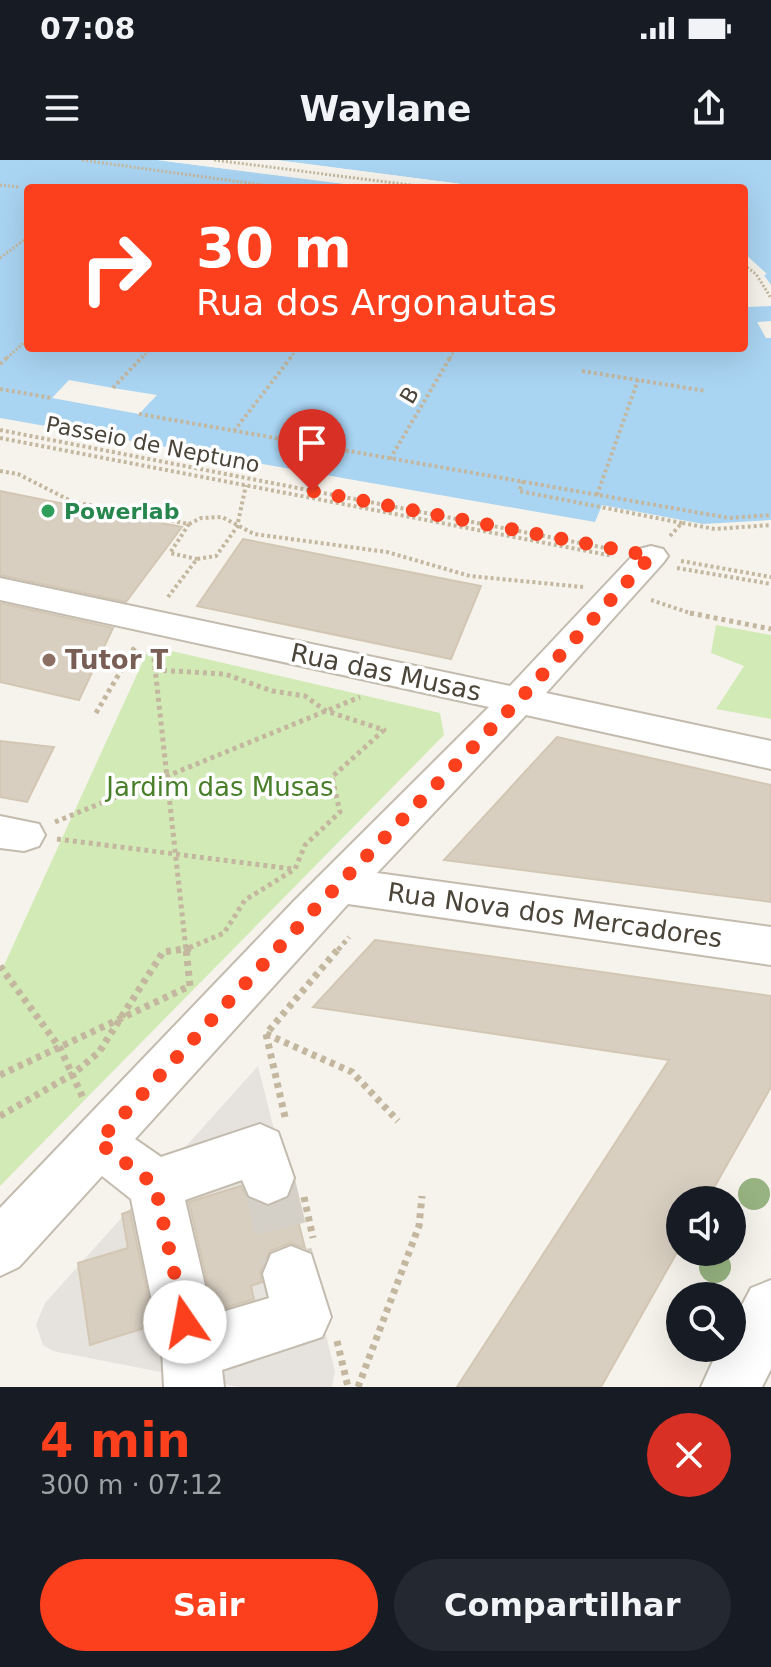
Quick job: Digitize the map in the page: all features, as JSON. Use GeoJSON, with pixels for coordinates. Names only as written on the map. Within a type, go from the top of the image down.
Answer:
{"type":"FeatureCollection","features":[{"type":"Feature","properties":{"kind":"street"},"geometry":{"type":"LineString","coordinates":[[0,1248],[92,1124],[321,878],[519,700],[649,559]]}},
{"type":"Feature","properties":{"kind":"street","name":"Rua das Musas"},"geometry":{"type":"LineString","coordinates":[[0,589],[771,755]]}},
{"type":"Feature","properties":{"kind":"street","name":"Rua Nova dos Mercadores"},"geometry":{"type":"LineString","coordinates":[[321,878],[771,946]]}},
{"type":"Feature","properties":{"kind":"street"},"geometry":{"type":"LineString","coordinates":[[92,1124],[155,1185],[192,1368],[310,1291]]}},
{"type":"Feature","properties":{"kind":"street"},"geometry":{"type":"LineString","coordinates":[[155,1185],[280,1160]]}},
{"type":"Feature","properties":{"kind":"street"},"geometry":{"type":"LineString","coordinates":[[731,1387],[771,1308]]}},
{"type":"Feature","properties":{"kind":"path"},"geometry":{"type":"LineString","coordinates":[[82,160],[254,184]]}},
{"type":"Feature","properties":{"kind":"path"},"geometry":{"type":"LineString","coordinates":[[214,160],[403,184]]}},
{"type":"Feature","properties":{"kind":"path"},"geometry":{"type":"LineString","coordinates":[[0,185],[19,187]]}},
{"type":"Feature","properties":{"kind":"path"},"geometry":{"type":"LineString","coordinates":[[0,258],[24,240]]}},
{"type":"Feature","properties":{"kind":"path"},"geometry":{"type":"LineString","coordinates":[[748,268],[756,274],[771,298]]}},
{"type":"Feature","properties":{"kind":"path"},"geometry":{"type":"LineString","coordinates":[[0,364],[24,343]]}},
{"type":"Feature","properties":{"kind":"path"},"geometry":{"type":"LineString","coordinates":[[113,388],[147,352]]}},
{"type":"Feature","properties":{"kind":"path"},"geometry":{"type":"LineString","coordinates":[[234,431],[295,352]]}},
{"type":"Feature","properties":{"kind":"path","name":"B"},"geometry":{"type":"LineString","coordinates":[[390,459],[454,352]]}},
{"type":"Feature","properties":{"kind":"path"},"geometry":{"type":"LineString","coordinates":[[582,371],[706,391]]}},
{"type":"Feature","properties":{"kind":"path"},"geometry":{"type":"LineString","coordinates":[[597,495],[638,380]]}},
{"type":"Feature","properties":{"kind":"path"},"geometry":{"type":"LineString","coordinates":[[0,389],[52,398]]}},
{"type":"Feature","properties":{"kind":"path"},"geometry":{"type":"LineString","coordinates":[[139,414],[729,518],[771,515]]}},
{"type":"Feature","properties":{"kind":"path","name":"Passeio de Neptuno"},"geometry":{"type":"LineString","coordinates":[[0,430],[649,559],[771,577]]}},
{"type":"Feature","properties":{"kind":"path"},"geometry":{"type":"LineString","coordinates":[[0,438],[771,584]]}},
{"type":"Feature","properties":{"kind":"path"},"geometry":{"type":"LineString","coordinates":[[0,471],[18,474],[73,502],[189,524]]}},
{"type":"Feature","properties":{"kind":"path"},"geometry":{"type":"LineString","coordinates":[[251,479],[246,486],[237,527],[216,556],[197,559],[170,553],[189,524],[201,518],[222,517],[237,527],[254,534],[387,552],[470,576],[621,590],[709,619],[771,629]]}},
{"type":"Feature","properties":{"kind":"path"},"geometry":{"type":"LineString","coordinates":[[523,481],[519,491],[601,509],[715,529],[771,525]]}},
{"type":"Feature","properties":{"kind":"path"},"geometry":{"type":"LineString","coordinates":[[649,559],[682,523]]}},
{"type":"Feature","properties":{"kind":"path"},"geometry":{"type":"LineString","coordinates":[[96,713],[150,621],[197,559]]}},
{"type":"Feature","properties":{"kind":"path"},"geometry":{"type":"LineString","coordinates":[[0,1075],[190,986],[150,621]]}},
{"type":"Feature","properties":{"kind":"path"},"geometry":{"type":"LineString","coordinates":[[0,1116],[73,1074],[99,1052],[163,952],[188,950],[224,933],[245,900],[295,869],[305,845],[340,812],[332,777],[384,730],[326,711],[305,696],[272,691],[225,674],[155,670]]}},
{"type":"Feature","properties":{"kind":"path"},"geometry":{"type":"LineString","coordinates":[[12,834],[408,678]]}},
{"type":"Feature","properties":{"kind":"path"},"geometry":{"type":"LineString","coordinates":[[12,834],[295,869],[321,878]]}},
{"type":"Feature","properties":{"kind":"path"},"geometry":{"type":"LineString","coordinates":[[348,1387],[310,1291],[280,1160],[266,1034],[349,937]]}},
{"type":"Feature","properties":{"kind":"path"},"geometry":{"type":"LineString","coordinates":[[0,966],[60,1048],[92,1124]]}},
{"type":"Feature","properties":{"kind":"path"},"geometry":{"type":"LineString","coordinates":[[266,1034],[352,1072],[398,1121]]}},
{"type":"Feature","properties":{"kind":"path"},"geometry":{"type":"LineString","coordinates":[[358,1387],[419,1226],[422,1196]]}},
{"type":"Feature","properties":{"kind":"shaded area"},"geometry":{"type":"Polygon","coordinates":[[[258,1066],[335,1371],[332,1387],[238,1387],[53,1351],[43,1345],[36,1325],[45,1303],[258,1066]]]}},
{"type":"Feature","properties":{"kind":"green space"},"geometry":{"type":"Polygon","coordinates":[[[716,625],[771,635],[771,719],[716,709],[744,666],[711,653],[716,625]]]}},
{"type":"Feature","properties":{"kind":"green space","name":"Jardim das Musas"},"geometry":{"type":"Polygon","coordinates":[[[150,646],[440,713],[444,735],[0,1186],[0,974],[150,646]]]}},
{"type":"Feature","properties":{"kind":"water"},"geometry":{"type":"Polygon","coordinates":[[[0,160],[157,160],[345,184],[24,184],[24,352],[748,352],[748,307],[771,306],[771,321],[757,322],[766,338],[771,338],[771,520],[703,524],[602,505],[595,522],[0,418],[0,160]]]}},
{"type":"Feature","properties":{"kind":"water"},"geometry":{"type":"Polygon","coordinates":[[[276,160],[771,160],[771,285],[764,275],[767,274],[748,257],[748,184],[461,184],[276,160]]]}},
{"type":"Feature","properties":{"kind":"pier"},"geometry":{"type":"Polygon","coordinates":[[[157,160],[233,165],[377,184],[348,184],[157,160]]]}},
{"type":"Feature","properties":{"kind":"pier"},"geometry":{"type":"Polygon","coordinates":[[[272,160],[461,184],[430,184],[276,164],[272,160]]]}},
{"type":"Feature","properties":{"kind":"pier"},"geometry":{"type":"Polygon","coordinates":[[[69,380],[157,395],[139,414],[52,398],[69,380]]]}},
{"type":"Feature","properties":{"kind":"building"},"geometry":{"type":"Polygon","coordinates":[[[0,491],[182,527],[126,602],[0,575],[0,491]]]}},
{"type":"Feature","properties":{"kind":"building"},"geometry":{"type":"Polygon","coordinates":[[[243,539],[481,586],[451,659],[197,606],[243,539]]]}},
{"type":"Feature","properties":{"kind":"building","name":"Tutor T"},"geometry":{"type":"Polygon","coordinates":[[[0,603],[113,628],[79,700],[0,682],[0,603]]]}},
{"type":"Feature","properties":{"kind":"building"},"geometry":{"type":"Polygon","coordinates":[[[557,737],[771,785],[771,902],[444,860],[557,737]]]}},
{"type":"Feature","properties":{"kind":"building"},"geometry":{"type":"Polygon","coordinates":[[[0,741],[54,747],[27,802],[0,797],[0,741]]]}},
{"type":"Feature","properties":{"kind":"building"},"geometry":{"type":"Polygon","coordinates":[[[375,940],[771,996],[771,1087],[715,1186],[666,1186],[666,1266],[669,1266],[601,1387],[457,1387],[669,1060],[313,1007],[375,940]]]}},
{"type":"Feature","properties":{"kind":"building"},"geometry":{"type":"Polygon","coordinates":[[[241,1186],[248,1199],[267,1207],[288,1199],[291,1193],[305,1248],[290,1243],[270,1251],[260,1273],[262,1282],[251,1286],[254,1299],[214,1311],[189,1202],[241,1186]]]}},
{"type":"Feature","properties":{"kind":"building"},"geometry":{"type":"Polygon","coordinates":[[[130,1211],[154,1325],[90,1345],[78,1263],[128,1248],[122,1214],[130,1211]]]}},
{"type":"Feature","properties":{"kind":"tunnel"},"geometry":{"type":"LineString","coordinates":[[268,1178],[291,1274]]}},
{"type":"Feature","properties":{"kind":"place","name":"Powerlab"},"geometry":{"type":"Point","coordinates":[48,511]}},
{"type":"Feature","properties":{"kind":"place","name":"Tutor T"},"geometry":{"type":"Point","coordinates":[49,660]}},
{"type":"Feature","properties":{"kind":"route"},"geometry":{"type":"LineString","coordinates":[[185,1322],[155,1185],[98,1142],[310,914],[519,700],[651,556],[312,491]]}}]}
